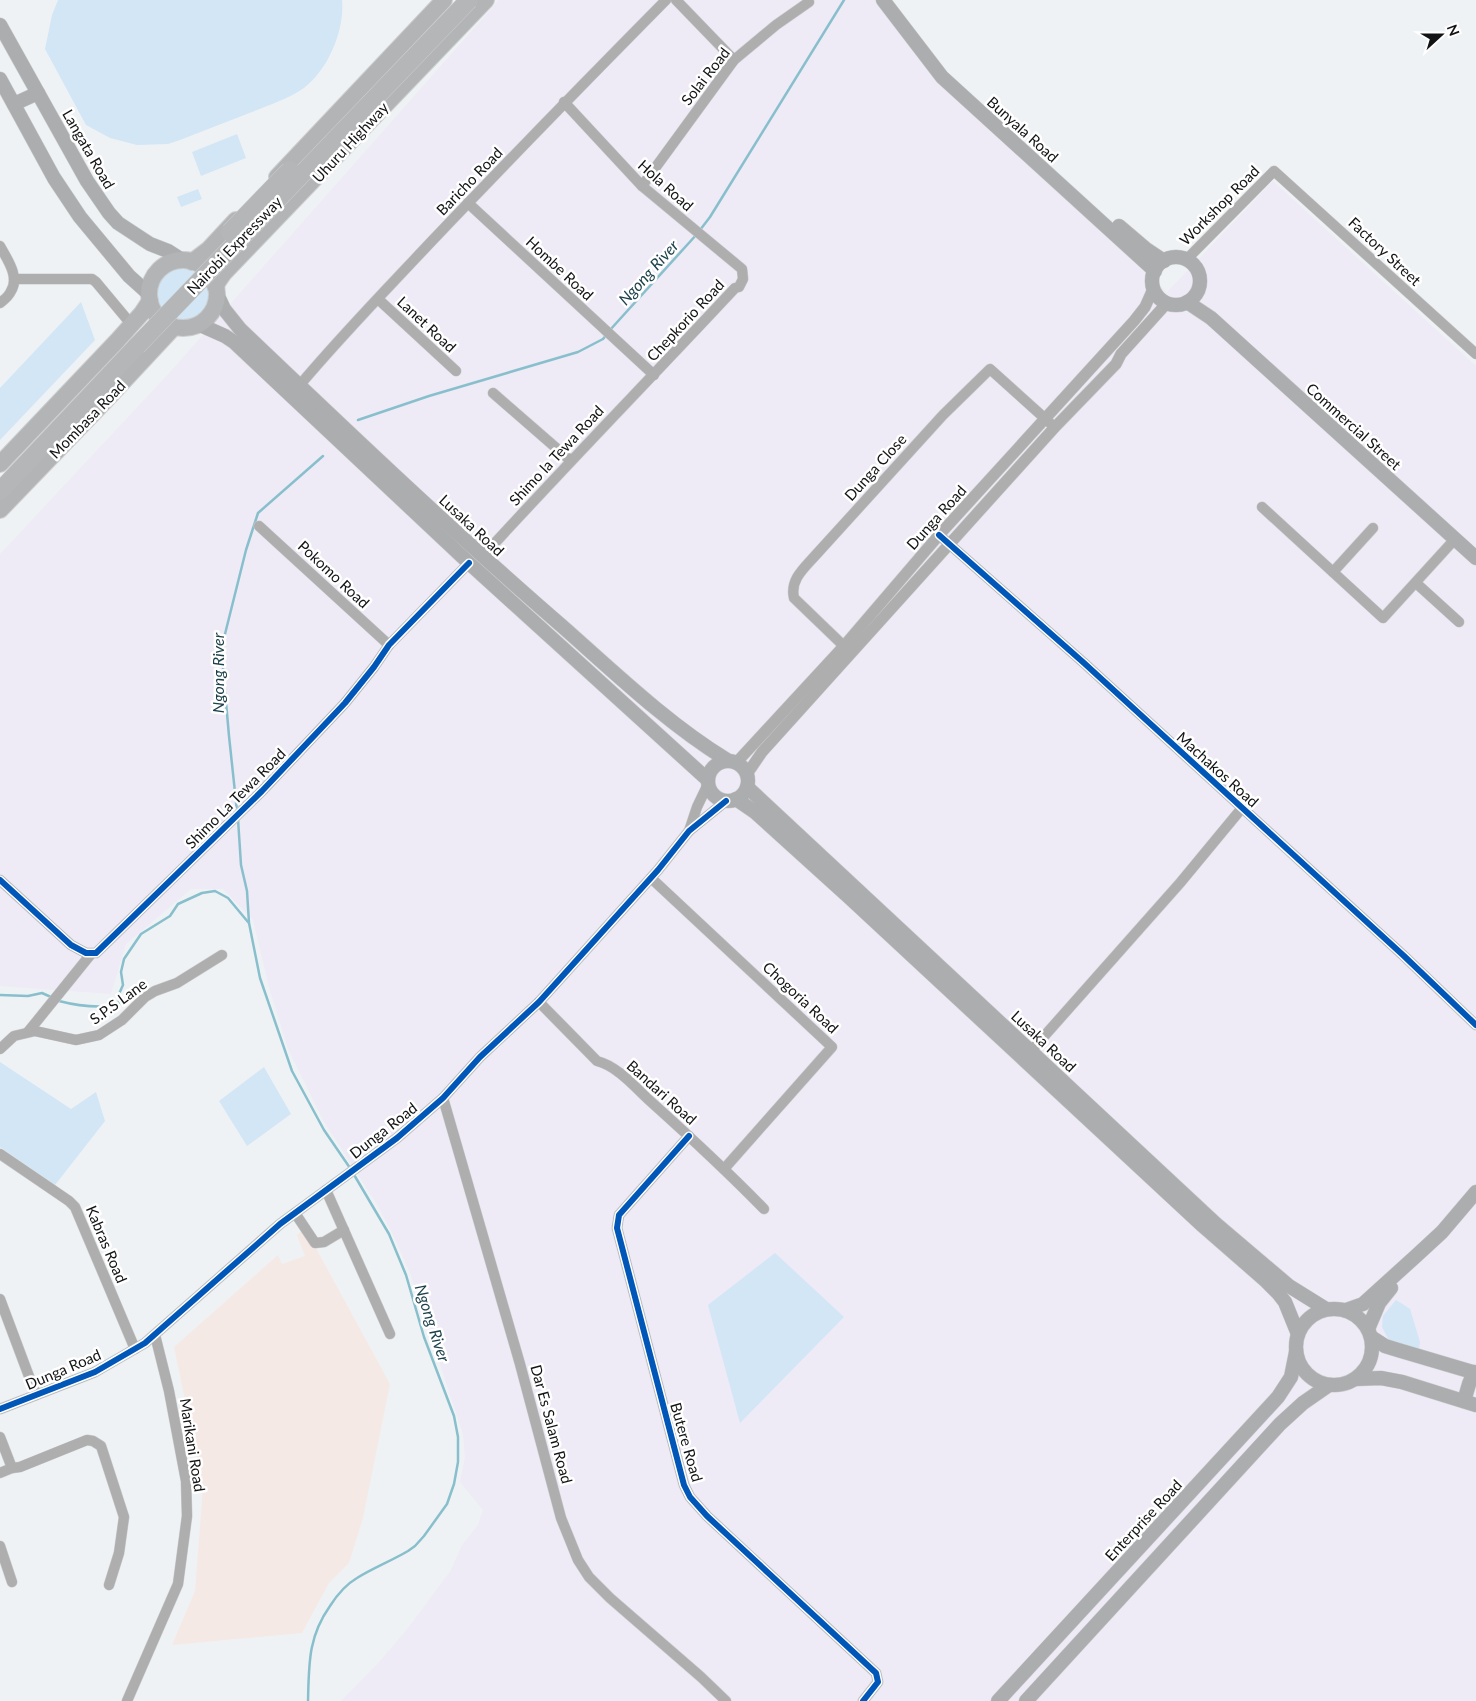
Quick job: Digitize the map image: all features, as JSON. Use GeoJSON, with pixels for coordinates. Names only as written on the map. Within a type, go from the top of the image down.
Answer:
{"type":"FeatureCollection","features":[{"type":"Feature","properties":{"kind":"highway","name":"Uhuru Highway"},"geometry":{"type":"LineString","coordinates":[[187,261],[218,240],[444,0]]}},
{"type":"Feature","properties":{"kind":"highway","name":"Nairobi Expressway"},"geometry":{"type":"LineString","coordinates":[[0,477],[453,0]]}},
{"type":"Feature","properties":{"kind":"highway","name":"Nairobi Expressway"},"geometry":{"type":"LineString","coordinates":[[0,491],[469,0]]}},
{"type":"Feature","properties":{"kind":"highway","name":"Uhuru Highway"},"geometry":{"type":"LineString","coordinates":[[216,289],[224,273],[486,0]]}},
{"type":"Feature","properties":{"kind":"highway"},"geometry":{"type":"LineString","coordinates":[[0,464],[142,313],[149,297],[150,283],[162,267],[172,262],[187,261],[208,271],[216,289],[216,302],[206,319],[186,328],[174,327],[164,323],[158,317],[149,297]]}},
{"type":"Feature","properties":{"kind":"highway","name":"Mombasa Road"},"geometry":{"type":"LineString","coordinates":[[0,510],[174,327]]}},
{"type":"Feature","properties":{"kind":"main road","name":"Bunyala Road"},"geometry":{"type":"LineString","coordinates":[[883,0],[942,77],[1160,266]]}},
{"type":"Feature","properties":{"kind":"main road","name":"Bunyala Road"},"geometry":{"type":"LineString","coordinates":[[895,0],[931,50],[969,91],[1099,210],[1146,249],[1160,266]]}},
{"type":"Feature","properties":{"kind":"main road","name":"Langata Road"},"geometry":{"type":"LineString","coordinates":[[0,24],[87,181],[109,213],[118,223],[150,244],[187,261]]}},
{"type":"Feature","properties":{"kind":"main road"},"geometry":{"type":"LineString","coordinates":[[0,79],[54,178],[80,217],[149,297]]}},
{"type":"Feature","properties":{"kind":"main road"},"geometry":{"type":"LineString","coordinates":[[14,104],[38,92]]}},
{"type":"Feature","properties":{"kind":"main road"},"geometry":{"type":"LineString","coordinates":[[1178,258],[1186,260],[1193,265],[1198,273],[1200,282],[1198,291],[1193,298],[1180,305],[1167,304],[1158,298],[1153,289],[1152,280],[1160,266],[1178,258]]}},
{"type":"Feature","properties":{"kind":"main road","name":"Lusaka Road"},"geometry":{"type":"LineString","coordinates":[[216,289],[224,310],[240,329],[298,386],[482,557],[685,732],[732,762]]}},
{"type":"Feature","properties":{"kind":"main road","name":"Commercial Street"},"geometry":{"type":"LineString","coordinates":[[1198,291],[1211,318]]}},
{"type":"Feature","properties":{"kind":"main road","name":"Commercial Street"},"geometry":{"type":"LineString","coordinates":[[1187,302],[1211,318],[1476,558]]}},
{"type":"Feature","properties":{"kind":"main road","name":"Lusaka Road"},"geometry":{"type":"LineString","coordinates":[[198,324],[225,336],[241,348],[469,563],[708,782]]}},
{"type":"Feature","properties":{"kind":"main road"},"geometry":{"type":"LineString","coordinates":[[732,762],[744,768],[747,781],[744,793],[731,800],[714,795],[708,782],[711,771],[715,766],[732,762]]}},
{"type":"Feature","properties":{"kind":"main road","name":"Lusaka Road"},"geometry":{"type":"LineString","coordinates":[[747,781],[1216,1224],[1289,1286],[1326,1309]]}},
{"type":"Feature","properties":{"kind":"main road","name":"Lusaka Road"},"geometry":{"type":"LineString","coordinates":[[731,800],[755,812],[1195,1219],[1272,1286],[1285,1302],[1298,1334]]}},
{"type":"Feature","properties":{"kind":"main road"},"geometry":{"type":"LineString","coordinates":[[1346,1310],[1363,1304],[1416,1256],[1442,1232],[1476,1192]]}},
{"type":"Feature","properties":{"kind":"main road"},"geometry":{"type":"LineString","coordinates":[[1369,1333],[1379,1302],[1407,1270],[1416,1256]]}},
{"type":"Feature","properties":{"kind":"main road"},"geometry":{"type":"LineString","coordinates":[[1326,1309],[1346,1310],[1362,1321],[1369,1333],[1372,1346],[1368,1365],[1355,1379],[1343,1385],[1319,1383],[1307,1374],[1298,1362],[1296,1352],[1298,1334],[1302,1325],[1309,1318],[1326,1309]]}},
{"type":"Feature","properties":{"kind":"main road"},"geometry":{"type":"LineString","coordinates":[[1355,1379],[1381,1378],[1402,1382],[1470,1403],[1467,1388],[1475,1372],[1386,1346],[1369,1333]]}},
{"type":"Feature","properties":{"kind":"main road","name":"Enterprise Road"},"geometry":{"type":"LineString","coordinates":[[998,1701],[1278,1397],[1291,1377],[1296,1352]]}},
{"type":"Feature","properties":{"kind":"main road"},"geometry":{"type":"LineString","coordinates":[[1026,1701],[1280,1424],[1303,1403],[1329,1385]]}},
{"type":"Feature","properties":{"kind":"street","name":"Baricho Road"},"geometry":{"type":"LineString","coordinates":[[298,386],[321,358],[564,102],[666,0]]}},
{"type":"Feature","properties":{"kind":"street"},"geometry":{"type":"LineString","coordinates":[[676,0],[734,60]]}},
{"type":"Feature","properties":{"kind":"street","name":"Solai Road"},"geometry":{"type":"LineString","coordinates":[[642,186],[734,60],[776,25],[809,2]]}},
{"type":"Feature","properties":{"kind":"street","name":"Hola Road"},"geometry":{"type":"LineString","coordinates":[[564,102],[642,186],[742,269],[743,279],[739,287]]}},
{"type":"Feature","properties":{"kind":"street","name":"Workshop Road"},"geometry":{"type":"LineString","coordinates":[[1186,260],[1274,171]]}},
{"type":"Feature","properties":{"kind":"street","name":"Factory Street"},"geometry":{"type":"LineString","coordinates":[[1274,171],[1476,354]]}},
{"type":"Feature","properties":{"kind":"street","name":"Hombe Road"},"geometry":{"type":"LineString","coordinates":[[468,203],[654,375]]}},
{"type":"Feature","properties":{"kind":"street"},"geometry":{"type":"LineString","coordinates":[[0,246],[10,264],[14,279],[11,292],[0,303]]}},
{"type":"Feature","properties":{"kind":"street"},"geometry":{"type":"LineString","coordinates":[[14,279],[92,279],[131,324]]}},
{"type":"Feature","properties":{"kind":"street","name":"Chepkorio Road"},"geometry":{"type":"LineString","coordinates":[[654,375],[735,288],[739,287]]}},
{"type":"Feature","properties":{"kind":"street","name":"Dunga Road"},"geometry":{"type":"LineString","coordinates":[[747,781],[762,752],[848,649],[939,535],[1134,320],[1145,307],[1153,289]]}},
{"type":"Feature","properties":{"kind":"street","name":"Lanet Road"},"geometry":{"type":"LineString","coordinates":[[378,299],[456,371]]}},
{"type":"Feature","properties":{"kind":"street","name":"Dunga Road"},"geometry":{"type":"LineString","coordinates":[[732,762],[848,649],[948,544],[1055,427],[1116,364],[1121,354],[1167,304]]}},
{"type":"Feature","properties":{"kind":"street","name":"Dunga Close"},"geometry":{"type":"LineString","coordinates":[[848,649],[794,598],[793,583],[813,558],[944,415],[990,369],[1055,427]]}},
{"type":"Feature","properties":{"kind":"street","name":"Shimo la Tewa Road"},"geometry":{"type":"LineString","coordinates":[[482,557],[570,460],[654,375]]}},
{"type":"Feature","properties":{"kind":"street"},"geometry":{"type":"LineString","coordinates":[[492,393],[570,460]]}},
{"type":"Feature","properties":{"kind":"street"},"geometry":{"type":"LineString","coordinates":[[1262,507],[1383,618],[1455,539]]}},
{"type":"Feature","properties":{"kind":"street","name":"Pokomo Road"},"geometry":{"type":"LineString","coordinates":[[259,526],[389,645]]}},
{"type":"Feature","properties":{"kind":"street"},"geometry":{"type":"LineString","coordinates":[[1333,572],[1373,528]]}},
{"type":"Feature","properties":{"kind":"street","name":"Machakos Road"},"geometry":{"type":"LineString","coordinates":[[939,535],[1084,663],[1404,956],[1476,1025]]}},
{"type":"Feature","properties":{"kind":"street","name":"Shimo La Tewa Road"},"geometry":{"type":"LineString","coordinates":[[28,1032],[91,954],[96,953],[262,791],[344,703],[374,667],[389,645],[469,563]]}},
{"type":"Feature","properties":{"kind":"street"},"geometry":{"type":"LineString","coordinates":[[1416,583],[1458,622]]}},
{"type":"Feature","properties":{"kind":"street","name":"Dunga Road"},"geometry":{"type":"LineString","coordinates":[[689,831],[708,782]]}},
{"type":"Feature","properties":{"kind":"street","name":"Dunga Road"},"geometry":{"type":"LineString","coordinates":[[0,1409],[95,1372],[135,1349],[155,1335],[258,1243],[295,1213],[397,1138],[443,1098],[480,1057],[538,1002],[651,878],[689,831],[731,800]]}},
{"type":"Feature","properties":{"kind":"street"},"geometry":{"type":"LineString","coordinates":[[1032,1051],[1180,883],[1242,808]]}},
{"type":"Feature","properties":{"kind":"street","name":"Chogoria Road"},"geometry":{"type":"LineString","coordinates":[[651,878],[832,1047],[724,1169]]}},
{"type":"Feature","properties":{"kind":"street"},"geometry":{"type":"LineString","coordinates":[[0,880],[71,945],[78,950],[91,954]]}},
{"type":"Feature","properties":{"kind":"street","name":"S.P.S Lane"},"geometry":{"type":"LineString","coordinates":[[28,1032],[45,1032],[66,1039],[76,1040],[99,1035],[122,1020],[145,997],[177,982],[222,956]]}},
{"type":"Feature","properties":{"kind":"street","name":"Bandari Road"},"geometry":{"type":"LineString","coordinates":[[538,1002],[597,1061],[608,1064],[690,1136],[764,1209]]}},
{"type":"Feature","properties":{"kind":"street"},"geometry":{"type":"LineString","coordinates":[[0,1049],[14,1036],[28,1032]]}},
{"type":"Feature","properties":{"kind":"street","name":"Dar Es Salam Road"},"geometry":{"type":"LineString","coordinates":[[443,1098],[520,1364],[561,1518],[578,1560],[589,1577],[610,1598],[726,1701]]}},
{"type":"Feature","properties":{"kind":"street","name":"Butere Road"},"geometry":{"type":"LineString","coordinates":[[690,1136],[619,1215],[617,1228],[684,1485],[690,1497],[707,1516],[876,1673],[878,1682],[863,1701]]}},
{"type":"Feature","properties":{"kind":"street","name":"Kabras Road"},"geometry":{"type":"LineString","coordinates":[[0,1154],[75,1207],[135,1349]]}},
{"type":"Feature","properties":{"kind":"street"},"geometry":{"type":"LineString","coordinates":[[326,1190],[390,1334]]}},
{"type":"Feature","properties":{"kind":"street"},"geometry":{"type":"LineString","coordinates":[[295,1213],[315,1243],[324,1242],[344,1230]]}},
{"type":"Feature","properties":{"kind":"street"},"geometry":{"type":"LineString","coordinates":[[0,1299],[36,1395]]}},
{"type":"Feature","properties":{"kind":"street","name":"Marikani Road"},"geometry":{"type":"LineString","coordinates":[[126,1701],[178,1584],[187,1516],[186,1481],[169,1390],[155,1335]]}},
{"type":"Feature","properties":{"kind":"street"},"geometry":{"type":"LineString","coordinates":[[0,1436],[12,1468]]}},
{"type":"Feature","properties":{"kind":"street"},"geometry":{"type":"LineString","coordinates":[[0,1473],[87,1440],[101,1446],[124,1517],[119,1553],[109,1585]]}},
{"type":"Feature","properties":{"kind":"street"},"geometry":{"type":"LineString","coordinates":[[0,1546],[12,1582]]}},
{"type":"Feature","properties":{"kind":"shaded area"},"geometry":{"type":"Polygon","coordinates":[[[58,0],[342,0],[342,12],[338,36],[327,60],[313,80],[304,88],[278,102],[180,140],[168,144],[137,145],[110,138],[86,125],[45,49],[52,15],[58,0]]]}},
{"type":"Feature","properties":{"kind":"shaded area"},"geometry":{"type":"Polygon","coordinates":[[[499,0],[878,0],[939,84],[1167,292],[1273,181],[1476,366],[1476,1701],[341,1701],[380,1661],[408,1628],[451,1570],[462,1545],[478,1525],[483,1510],[460,1482],[465,1457],[463,1434],[410,1273],[378,1206],[323,1120],[288,1049],[269,987],[253,920],[223,889],[191,889],[126,944],[111,994],[0,986],[0,554],[171,371],[499,0]]]}},
{"type":"Feature","properties":{"kind":"shaded area"},"geometry":{"type":"Polygon","coordinates":[[[237,134],[246,158],[201,176],[192,152],[237,134]]]}},
{"type":"Feature","properties":{"kind":"shaded area"},"geometry":{"type":"Polygon","coordinates":[[[198,189],[202,199],[181,207],[177,197],[198,189]]]}},
{"type":"Feature","properties":{"kind":"shaded area"},"geometry":{"type":"Polygon","coordinates":[[[178,267],[188,267],[202,275],[208,284],[210,294],[208,304],[202,313],[188,321],[178,321],[168,316],[161,309],[156,299],[156,289],[161,279],[168,272],[178,267]]]}},
{"type":"Feature","properties":{"kind":"shaded area"},"geometry":{"type":"Polygon","coordinates":[[[81,302],[95,340],[0,440],[0,388],[81,302]]]}},
{"type":"Feature","properties":{"kind":"shaded area"},"geometry":{"type":"Polygon","coordinates":[[[0,1062],[71,1109],[96,1092],[105,1121],[55,1185],[0,1147],[0,1062]]]}},
{"type":"Feature","properties":{"kind":"shaded area"},"geometry":{"type":"Polygon","coordinates":[[[264,1067],[291,1114],[247,1146],[219,1101],[264,1067]]]}},
{"type":"Feature","properties":{"kind":"shaded area"},"geometry":{"type":"Polygon","coordinates":[[[305,1228],[390,1384],[363,1518],[349,1563],[329,1583],[302,1633],[172,1645],[195,1591],[203,1487],[174,1347],[278,1255],[282,1264],[305,1256],[297,1235],[305,1228]]]}},
{"type":"Feature","properties":{"kind":"shaded area"},"geometry":{"type":"Polygon","coordinates":[[[775,1253],[844,1317],[740,1423],[708,1305],[775,1253]]]}},
{"type":"Feature","properties":{"kind":"shaded area"},"geometry":{"type":"Polygon","coordinates":[[[1396,1300],[1410,1309],[1420,1342],[1419,1349],[1396,1344],[1388,1339],[1382,1327],[1383,1316],[1396,1300]]]}},
{"type":"Feature","properties":{"kind":"waterway","name":"Ngong River"},"geometry":{"type":"LineString","coordinates":[[700,230],[710,217],[844,0]]}},
{"type":"Feature","properties":{"kind":"waterway","name":"Ngong River"},"geometry":{"type":"LineString","coordinates":[[610,330],[697,234]]}},
{"type":"Feature","properties":{"kind":"waterway","name":"Ngong River"},"geometry":{"type":"LineString","coordinates":[[358,420],[429,396],[578,352],[603,339],[607,334]]}},
{"type":"Feature","properties":{"kind":"waterway","name":"Ngong River"},"geometry":{"type":"LineString","coordinates":[[237,811],[223,668],[224,638],[246,550],[258,513],[323,456]]}},
{"type":"Feature","properties":{"kind":"waterway","name":"Ngong River"},"geometry":{"type":"LineString","coordinates":[[238,819],[241,865],[247,891],[249,923],[260,978],[292,1071],[324,1130],[350,1168]]}},
{"type":"Feature","properties":{"kind":"waterway","name":"Ngong River"},"geometry":{"type":"LineString","coordinates":[[59,1001],[89,1006],[119,1005],[119,994],[123,985],[121,972],[124,959],[141,934],[170,916],[178,904],[202,893],[215,891],[228,898],[248,922]]}},
{"type":"Feature","properties":{"kind":"waterway","name":"Ngong River"},"geometry":{"type":"LineString","coordinates":[[0,995],[28,996],[42,993],[51,997]]}},
{"type":"Feature","properties":{"kind":"waterway","name":"Ngong River"},"geometry":{"type":"LineString","coordinates":[[308,1701],[311,1651],[317,1629],[323,1617],[335,1598],[349,1584],[363,1574],[408,1551],[424,1536],[447,1504],[454,1484],[458,1462],[458,1437],[454,1416],[424,1337],[406,1275],[389,1234],[353,1173]]}},
{"type":"Feature","properties":{"kind":"cycle path"},"geometry":{"type":"LineString","coordinates":[[939,535],[1084,663],[1404,956],[1476,1025]]}},
{"type":"Feature","properties":{"kind":"cycle path"},"geometry":{"type":"LineString","coordinates":[[0,880],[71,945],[86,953],[96,953],[262,791],[345,703],[389,645],[469,563]]}},
{"type":"Feature","properties":{"kind":"cycle path"},"geometry":{"type":"LineString","coordinates":[[0,1409],[95,1372],[145,1343],[280,1224],[397,1138],[443,1098],[480,1057],[539,1002],[658,870],[689,831],[726,801]]}},
{"type":"Feature","properties":{"kind":"cycle path"},"geometry":{"type":"LineString","coordinates":[[689,1136],[619,1215],[617,1228],[684,1485],[690,1497],[707,1516],[876,1673],[878,1682],[863,1701]]}}]}
